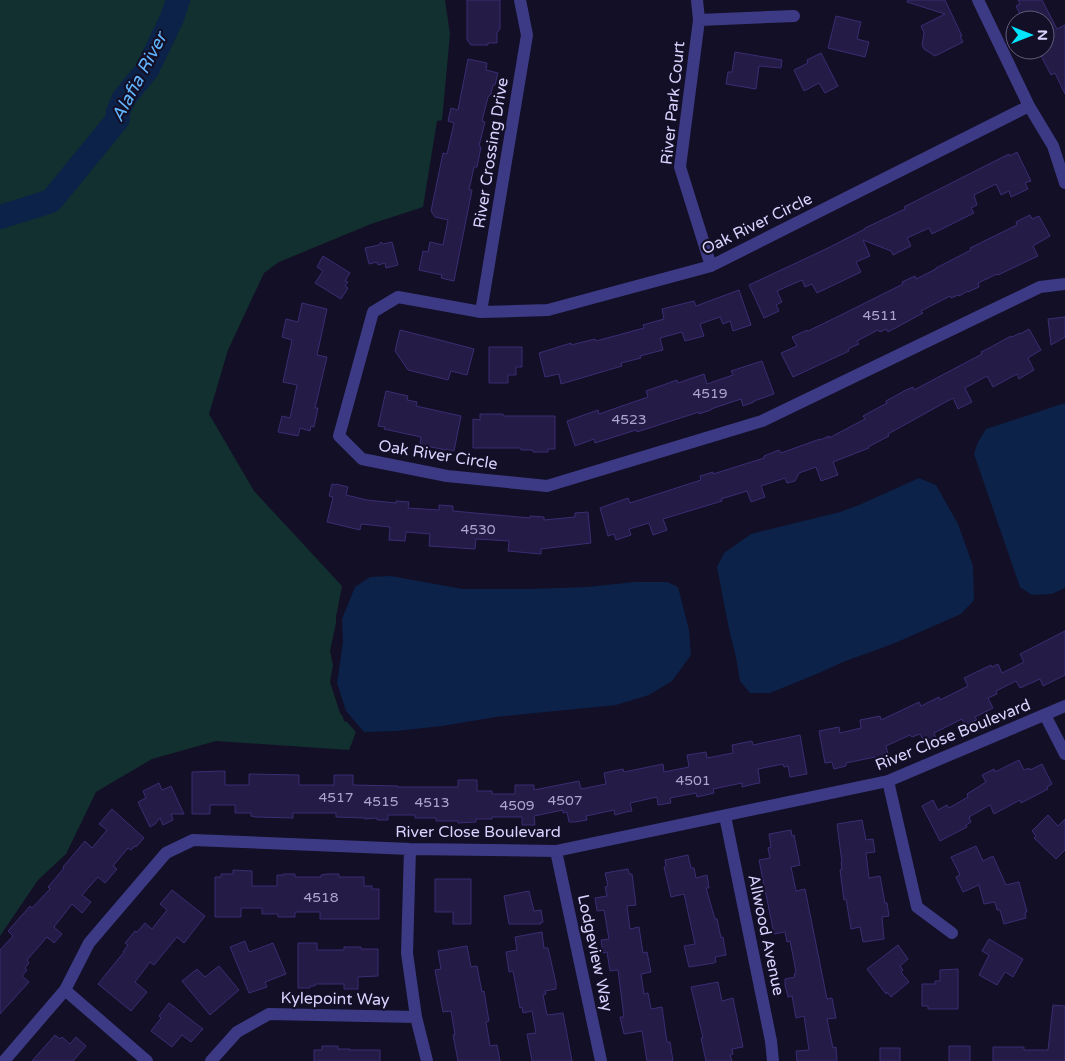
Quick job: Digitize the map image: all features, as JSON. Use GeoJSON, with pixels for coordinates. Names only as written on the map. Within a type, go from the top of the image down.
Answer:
{"type":"FeatureCollection","features":[{"type":"Feature","properties":{"kind":"street","name":"River Crossing Drive"},"geometry":{"type":"LineString","coordinates":[[481,312],[527,35],[520,0]]}},
{"type":"Feature","properties":{"kind":"street","name":"River Park Court"},"geometry":{"type":"LineString","coordinates":[[697,0],[700,20],[680,167],[711,266]]}},
{"type":"Feature","properties":{"kind":"street"},"geometry":{"type":"LineString","coordinates":[[978,0],[1029,106],[1053,146],[1065,183]]}},
{"type":"Feature","properties":{"kind":"street"},"geometry":{"type":"LineString","coordinates":[[700,20],[794,16]]}},
{"type":"Feature","properties":{"kind":"street","name":"Oak River Circle"},"geometry":{"type":"LineString","coordinates":[[1029,106],[711,266],[548,310],[481,312],[398,297],[373,312],[339,436],[362,459],[447,476],[546,486],[762,422],[1040,286],[1065,284]]}},
{"type":"Feature","properties":{"kind":"street","name":"River Close Boulevard"},"geometry":{"type":"LineString","coordinates":[[4,1061],[65,990],[88,943],[166,853],[193,840],[410,849],[556,851],[888,781],[1065,706]]}},
{"type":"Feature","properties":{"kind":"street"},"geometry":{"type":"LineString","coordinates":[[1045,715],[1065,754]]}},
{"type":"Feature","properties":{"kind":"street"},"geometry":{"type":"LineString","coordinates":[[888,781],[917,907],[952,933]]}},
{"type":"Feature","properties":{"kind":"street","name":"Allwood Avenue"},"geometry":{"type":"LineString","coordinates":[[725,816],[771,1041],[773,1061]]}},
{"type":"Feature","properties":{"kind":"street"},"geometry":{"type":"LineString","coordinates":[[410,849],[407,953],[416,1017],[426,1061]]}},
{"type":"Feature","properties":{"kind":"street","name":"Lodgeview Way"},"geometry":{"type":"LineString","coordinates":[[556,851],[601,1061]]}},
{"type":"Feature","properties":{"kind":"street"},"geometry":{"type":"LineString","coordinates":[[65,990],[147,1061]]}},
{"type":"Feature","properties":{"kind":"street","name":"Kylepoint Way"},"geometry":{"type":"LineString","coordinates":[[211,1061],[238,1032],[269,1014],[416,1017]]}},
{"type":"Feature","properties":{"kind":"green space"},"geometry":{"type":"Polygon","coordinates":[[[0,0],[445,0],[450,34],[442,120],[437,121],[423,207],[371,224],[279,262],[264,273],[228,350],[209,414],[254,491],[342,586],[330,651],[333,665],[330,682],[344,721],[356,732],[349,750],[216,741],[152,759],[96,792],[66,854],[38,880],[0,936],[0,0]]]}},
{"type":"Feature","properties":{"kind":"water"},"geometry":{"type":"Polygon","coordinates":[[[1065,403],[1065,588],[1052,594],[1032,595],[1020,587],[974,454],[978,442],[986,429],[1065,403]]]}},
{"type":"Feature","properties":{"kind":"water"},"geometry":{"type":"Polygon","coordinates":[[[919,478],[936,485],[958,524],[973,566],[974,600],[961,614],[895,643],[843,662],[770,693],[750,693],[740,681],[717,567],[724,553],[751,534],[840,512],[919,478]]]}},
{"type":"Feature","properties":{"kind":"water"},"geometry":{"type":"Polygon","coordinates":[[[391,576],[463,589],[587,587],[634,582],[667,582],[678,587],[689,630],[691,655],[672,681],[649,695],[616,705],[496,717],[396,731],[364,732],[346,711],[337,683],[343,642],[342,619],[355,587],[370,577],[391,576]]]}},
{"type":"Feature","properties":{"kind":"building"},"geometry":{"type":"Polygon","coordinates":[[[467,0],[500,0],[500,29],[497,33],[497,43],[471,45],[467,40],[467,0]]]}},
{"type":"Feature","properties":{"kind":"building"},"geometry":{"type":"Polygon","coordinates":[[[908,0],[945,0],[963,42],[935,56],[924,49],[922,45],[924,33],[921,26],[945,14],[907,2],[908,0]]]}},
{"type":"Feature","properties":{"kind":"building"},"geometry":{"type":"Polygon","coordinates":[[[1018,0],[1042,0],[1047,10],[1018,10],[1016,6],[1020,4],[1018,0]]]}},
{"type":"Feature","properties":{"kind":"building"},"geometry":{"type":"Polygon","coordinates":[[[836,16],[861,22],[857,39],[869,42],[865,57],[828,48],[836,16]]]}},
{"type":"Feature","properties":{"kind":"building"},"geometry":{"type":"Polygon","coordinates":[[[1055,25],[1057,29],[1065,25],[1065,94],[1055,73],[1051,75],[1043,60],[1055,60],[1055,25]]]}},
{"type":"Feature","properties":{"kind":"building"},"geometry":{"type":"Polygon","coordinates":[[[735,52],[782,60],[781,68],[759,66],[756,89],[726,84],[728,72],[732,72],[735,52]]]}},
{"type":"Feature","properties":{"kind":"building"},"geometry":{"type":"Polygon","coordinates":[[[821,53],[838,86],[825,93],[819,83],[804,91],[794,70],[808,63],[807,60],[821,53]]]}},
{"type":"Feature","properties":{"kind":"building"},"geometry":{"type":"Polygon","coordinates":[[[468,59],[487,63],[486,70],[498,73],[495,85],[493,85],[491,94],[488,97],[482,121],[485,122],[479,146],[481,147],[477,167],[474,167],[469,190],[472,190],[454,281],[441,278],[442,275],[419,270],[423,251],[428,252],[430,242],[443,245],[448,220],[435,217],[431,211],[443,153],[447,154],[454,123],[448,121],[451,108],[458,110],[468,59]]]}},
{"type":"Feature","properties":{"kind":"building"},"geometry":{"type":"Polygon","coordinates":[[[1017,152],[1031,181],[1025,183],[1028,189],[1011,197],[1009,191],[1001,195],[996,184],[974,195],[977,205],[971,208],[974,213],[932,234],[929,228],[907,238],[911,246],[893,255],[891,251],[863,240],[870,256],[856,262],[861,272],[817,293],[812,284],[805,287],[802,280],[777,291],[782,302],[776,305],[779,311],[764,318],[749,285],[828,248],[905,209],[904,207],[1009,154],[1010,156],[1017,152]]]}},
{"type":"Feature","properties":{"kind":"building"},"geometry":{"type":"Polygon","coordinates":[[[1030,215],[1032,219],[1039,216],[1050,236],[1033,246],[1038,256],[978,283],[979,287],[968,292],[951,298],[950,296],[921,311],[923,313],[888,332],[886,329],[880,332],[878,330],[857,341],[859,344],[848,349],[849,351],[793,377],[781,353],[797,346],[792,337],[903,284],[902,282],[915,276],[916,279],[936,269],[971,250],[970,248],[1017,225],[1016,222],[1030,215]]]}},
{"type":"Feature","properties":{"kind":"building"},"geometry":{"type":"Polygon","coordinates":[[[381,242],[383,244],[392,242],[398,265],[386,268],[385,263],[378,265],[377,262],[369,264],[365,248],[379,245],[381,242]]]}},
{"type":"Feature","properties":{"kind":"building"},"geometry":{"type":"Polygon","coordinates":[[[323,256],[350,273],[345,281],[348,282],[345,286],[348,288],[341,299],[315,283],[323,271],[317,267],[323,256]]]}},
{"type":"Feature","properties":{"kind":"building"},"geometry":{"type":"Polygon","coordinates":[[[739,290],[751,325],[733,331],[730,321],[723,324],[720,317],[700,324],[704,336],[685,341],[682,332],[660,338],[663,350],[621,363],[622,366],[561,384],[559,374],[545,377],[539,353],[571,343],[571,345],[595,339],[596,341],[644,328],[643,325],[664,319],[662,309],[694,301],[696,306],[739,290]]]}},
{"type":"Feature","properties":{"kind":"building"},"geometry":{"type":"Polygon","coordinates":[[[302,303],[327,309],[317,355],[327,357],[315,408],[318,408],[314,427],[311,426],[310,431],[300,428],[298,436],[278,432],[282,416],[290,418],[297,385],[283,382],[292,340],[282,337],[286,319],[298,322],[302,303]]]}},
{"type":"Feature","properties":{"kind":"building"},"geometry":{"type":"Polygon","coordinates":[[[1065,317],[1065,337],[1051,345],[1048,319],[1065,317]]]}},
{"type":"Feature","properties":{"kind":"building"},"geometry":{"type":"Polygon","coordinates":[[[1029,329],[1041,350],[1028,358],[1034,370],[1019,379],[1017,374],[993,387],[987,376],[965,388],[972,402],[958,409],[953,398],[888,434],[889,436],[869,448],[833,462],[838,475],[821,481],[816,467],[799,473],[795,481],[787,483],[785,478],[761,486],[765,497],[751,502],[747,491],[721,499],[722,501],[663,519],[667,530],[653,535],[649,523],[629,529],[631,535],[616,540],[614,534],[608,536],[600,508],[628,498],[630,503],[701,480],[700,476],[713,472],[713,474],[764,458],[764,456],[779,450],[781,453],[829,436],[829,438],[865,419],[863,416],[906,390],[913,387],[914,390],[982,354],[981,352],[1011,336],[1029,329]]]}},
{"type":"Feature","properties":{"kind":"building"},"geometry":{"type":"Polygon","coordinates":[[[400,330],[474,349],[467,375],[451,371],[448,380],[408,370],[395,351],[400,330]]]}},
{"type":"Feature","properties":{"kind":"building"},"geometry":{"type":"Polygon","coordinates":[[[489,347],[522,347],[522,367],[516,367],[516,375],[508,375],[508,383],[489,383],[489,347]]]}},
{"type":"Feature","properties":{"kind":"building"},"geometry":{"type":"Polygon","coordinates":[[[762,361],[774,394],[743,406],[741,399],[699,414],[699,412],[637,432],[636,430],[595,443],[594,439],[575,446],[567,421],[598,410],[599,414],[648,397],[646,391],[677,380],[678,383],[704,374],[707,384],[733,375],[731,371],[762,361]]]}},
{"type":"Feature","properties":{"kind":"building"},"geometry":{"type":"Polygon","coordinates":[[[386,391],[408,396],[407,400],[417,402],[416,406],[461,416],[454,451],[421,445],[421,437],[378,426],[386,391]]]}},
{"type":"Feature","properties":{"kind":"building"},"geometry":{"type":"Polygon","coordinates":[[[480,414],[555,416],[555,449],[548,449],[548,452],[533,452],[533,450],[521,450],[521,448],[473,448],[473,419],[480,420],[480,414]]]}},
{"type":"Feature","properties":{"kind":"building"},"geometry":{"type":"Polygon","coordinates":[[[332,484],[348,487],[346,495],[367,500],[396,503],[396,501],[409,502],[408,508],[439,510],[439,505],[453,506],[453,511],[530,518],[530,516],[544,517],[544,520],[575,517],[575,513],[588,512],[591,543],[541,549],[541,554],[508,551],[509,541],[476,539],[475,549],[429,546],[430,534],[406,532],[405,541],[389,540],[390,527],[361,524],[360,530],[327,522],[333,497],[329,496],[332,484]]]}},
{"type":"Feature","properties":{"kind":"building"},"geometry":{"type":"Polygon","coordinates":[[[1065,631],[1065,675],[1043,686],[1040,679],[1020,688],[1016,681],[996,691],[997,694],[988,698],[993,708],[975,717],[977,720],[965,725],[962,719],[934,733],[936,738],[925,743],[920,734],[912,737],[910,735],[886,746],[889,758],[876,761],[875,757],[846,763],[846,766],[834,769],[832,762],[825,763],[819,731],[839,727],[840,733],[861,728],[860,720],[880,716],[881,720],[919,702],[921,706],[939,697],[940,700],[968,686],[964,678],[991,665],[992,667],[998,664],[1002,673],[1024,662],[1020,654],[1065,631]]]}},
{"type":"Feature","properties":{"kind":"building"},"geometry":{"type":"Polygon","coordinates":[[[800,735],[807,774],[790,777],[788,766],[784,767],[783,764],[758,769],[760,783],[742,787],[742,783],[713,789],[714,793],[697,797],[696,793],[670,798],[671,803],[658,805],[657,797],[630,803],[632,811],[615,815],[614,810],[586,816],[587,820],[575,822],[569,822],[567,812],[563,813],[563,810],[534,816],[535,825],[522,825],[522,817],[492,817],[492,819],[476,819],[476,822],[458,823],[458,821],[436,821],[436,818],[415,818],[415,815],[388,815],[388,820],[336,817],[336,813],[293,813],[293,818],[256,817],[251,816],[251,813],[235,813],[235,805],[210,805],[210,814],[192,814],[192,772],[225,771],[225,785],[249,785],[249,774],[299,775],[299,785],[334,785],[334,775],[353,775],[353,785],[398,787],[458,787],[458,780],[477,780],[477,791],[492,791],[492,794],[515,794],[515,785],[534,785],[534,790],[579,781],[581,789],[606,784],[604,773],[623,769],[624,772],[663,764],[664,772],[689,767],[687,755],[706,752],[707,758],[733,753],[732,745],[752,741],[753,745],[800,735]]]}},
{"type":"Feature","properties":{"kind":"building"},"geometry":{"type":"Polygon","coordinates":[[[1019,760],[1024,770],[1029,768],[1030,770],[1042,764],[1052,784],[1047,787],[1048,789],[1021,803],[1020,800],[994,814],[990,805],[969,817],[971,822],[966,825],[967,827],[940,841],[922,806],[933,800],[938,810],[947,805],[949,808],[968,797],[967,794],[986,782],[982,775],[994,769],[995,772],[1019,760]]]}},
{"type":"Feature","properties":{"kind":"building"},"geometry":{"type":"Polygon","coordinates":[[[159,783],[162,790],[171,786],[184,814],[171,814],[173,820],[163,825],[160,818],[150,827],[138,802],[146,798],[143,791],[159,783]]]}},
{"type":"Feature","properties":{"kind":"building"},"geometry":{"type":"Polygon","coordinates":[[[112,809],[144,838],[136,847],[131,850],[128,848],[113,866],[117,869],[105,883],[98,877],[82,895],[91,902],[82,913],[72,904],[54,927],[62,934],[54,943],[47,937],[27,960],[29,963],[25,968],[27,970],[22,976],[29,982],[0,1014],[0,950],[13,936],[8,931],[30,906],[32,908],[50,889],[48,887],[85,841],[92,848],[107,830],[99,824],[112,809]]]}},
{"type":"Feature","properties":{"kind":"building"},"geometry":{"type":"Polygon","coordinates":[[[1048,815],[1058,826],[1065,819],[1065,850],[1056,859],[1034,838],[1036,836],[1032,831],[1048,815]]]}},
{"type":"Feature","properties":{"kind":"building"},"geometry":{"type":"Polygon","coordinates":[[[862,820],[866,840],[873,839],[875,852],[866,853],[869,878],[880,876],[889,916],[882,917],[884,939],[863,942],[860,927],[851,929],[846,899],[844,900],[837,824],[862,820]]]}},
{"type":"Feature","properties":{"kind":"building"},"geometry":{"type":"Polygon","coordinates":[[[791,830],[792,836],[794,835],[800,865],[791,867],[796,891],[805,889],[827,999],[832,998],[836,1018],[827,1019],[833,1048],[836,1047],[837,1061],[797,1061],[796,1051],[809,1050],[804,1016],[796,1018],[792,996],[788,997],[785,985],[785,979],[795,977],[794,961],[790,941],[787,942],[785,932],[774,934],[759,860],[770,858],[768,848],[771,847],[769,834],[791,830]]]}},
{"type":"Feature","properties":{"kind":"building"},"geometry":{"type":"Polygon","coordinates":[[[976,846],[983,861],[993,856],[1006,885],[1019,882],[1027,912],[1025,912],[1026,918],[1004,924],[1000,910],[997,910],[995,902],[984,904],[979,885],[963,892],[956,877],[960,875],[951,857],[976,846]]]}},
{"type":"Feature","properties":{"kind":"building"},"geometry":{"type":"Polygon","coordinates":[[[688,855],[696,878],[707,875],[709,888],[706,888],[715,919],[717,919],[721,938],[723,937],[726,955],[715,957],[716,962],[714,963],[689,967],[684,946],[695,944],[684,894],[671,897],[664,867],[666,866],[665,860],[688,855]]]}},
{"type":"Feature","properties":{"kind":"building"},"geometry":{"type":"Polygon","coordinates":[[[628,869],[629,874],[632,874],[636,905],[627,906],[630,929],[639,927],[643,953],[647,952],[651,972],[641,974],[644,994],[648,993],[651,1009],[662,1007],[667,1042],[670,1042],[673,1061],[647,1061],[642,1031],[624,1034],[620,1017],[624,1017],[618,970],[610,971],[607,952],[603,953],[601,940],[609,939],[604,910],[597,911],[595,898],[607,896],[605,887],[608,886],[605,873],[628,869]]]}},
{"type":"Feature","properties":{"kind":"building"},"geometry":{"type":"Polygon","coordinates":[[[233,870],[252,871],[252,886],[277,886],[277,875],[283,874],[295,874],[295,877],[321,877],[321,875],[327,874],[339,874],[339,877],[364,877],[364,886],[372,886],[372,889],[379,889],[379,919],[320,919],[320,912],[295,912],[295,917],[278,917],[278,914],[262,914],[262,908],[241,908],[241,917],[215,917],[215,877],[221,877],[221,874],[233,874],[233,870]]]}},
{"type":"Feature","properties":{"kind":"building"},"geometry":{"type":"Polygon","coordinates":[[[435,879],[471,879],[471,924],[453,924],[453,912],[435,912],[435,879]]]}},
{"type":"Feature","properties":{"kind":"building"},"geometry":{"type":"Polygon","coordinates":[[[172,890],[205,916],[184,943],[177,937],[154,965],[150,962],[135,982],[147,992],[131,1011],[98,984],[124,952],[128,945],[125,943],[135,931],[137,932],[145,923],[152,929],[167,910],[160,904],[172,890]]]}},
{"type":"Feature","properties":{"kind":"building"},"geometry":{"type":"Polygon","coordinates":[[[529,891],[534,911],[541,910],[543,922],[541,924],[509,924],[504,896],[529,891]]]}},
{"type":"Feature","properties":{"kind":"building"},"geometry":{"type":"Polygon","coordinates":[[[542,932],[544,948],[548,948],[556,983],[556,989],[545,991],[546,994],[543,995],[547,1015],[563,1013],[572,1061],[532,1061],[527,1034],[536,1033],[532,1011],[523,1013],[522,1007],[520,1008],[513,971],[509,972],[506,952],[517,950],[515,937],[542,932]]]}},
{"type":"Feature","properties":{"kind":"building"},"geometry":{"type":"Polygon","coordinates":[[[989,939],[1023,959],[1013,977],[1005,972],[997,985],[979,975],[989,955],[982,951],[989,939]]]}},
{"type":"Feature","properties":{"kind":"building"},"geometry":{"type":"Polygon","coordinates":[[[245,941],[249,952],[273,943],[286,974],[265,982],[267,987],[249,993],[230,947],[245,941]]]}},
{"type":"Feature","properties":{"kind":"building"},"geometry":{"type":"Polygon","coordinates":[[[298,943],[317,943],[317,950],[344,950],[344,947],[378,949],[378,976],[358,977],[358,989],[344,989],[344,984],[315,984],[315,986],[310,986],[310,988],[298,988],[298,943]]]}},
{"type":"Feature","properties":{"kind":"building"},"geometry":{"type":"Polygon","coordinates":[[[898,945],[908,959],[900,966],[903,970],[901,972],[909,982],[891,997],[887,992],[886,994],[867,969],[898,945]]]}},
{"type":"Feature","properties":{"kind":"building"},"geometry":{"type":"Polygon","coordinates":[[[467,946],[471,967],[477,966],[482,992],[484,991],[489,1021],[486,1022],[490,1046],[497,1045],[500,1061],[458,1061],[451,1011],[443,1012],[435,970],[441,969],[438,951],[467,946]]]}},
{"type":"Feature","properties":{"kind":"building"},"geometry":{"type":"Polygon","coordinates":[[[219,966],[239,990],[210,1015],[182,981],[197,969],[205,977],[219,966]]]}},
{"type":"Feature","properties":{"kind":"building"},"geometry":{"type":"Polygon","coordinates":[[[958,969],[958,1009],[928,1009],[928,1006],[922,1006],[922,984],[935,984],[935,981],[940,981],[940,970],[958,969]]]}},
{"type":"Feature","properties":{"kind":"building"},"geometry":{"type":"Polygon","coordinates":[[[718,982],[722,1001],[733,998],[743,1047],[732,1049],[733,1054],[730,1055],[732,1061],[706,1061],[701,1038],[703,1038],[691,987],[718,982]]]}},
{"type":"Feature","properties":{"kind":"building"},"geometry":{"type":"Polygon","coordinates":[[[169,1003],[203,1029],[191,1042],[182,1035],[172,1047],[151,1031],[169,1003]]]}},
{"type":"Feature","properties":{"kind":"building"},"geometry":{"type":"Polygon","coordinates":[[[1053,1005],[1065,1006],[1065,1061],[993,1061],[993,1047],[1024,1047],[1024,1050],[1048,1050],[1053,1005]]]}},
{"type":"Feature","properties":{"kind":"building"},"geometry":{"type":"Polygon","coordinates":[[[55,1035],[60,1039],[62,1037],[70,1044],[76,1037],[86,1046],[73,1061],[32,1061],[55,1035]]]}},
{"type":"Feature","properties":{"kind":"building"},"geometry":{"type":"Polygon","coordinates":[[[322,1046],[338,1046],[338,1049],[350,1050],[380,1050],[380,1061],[314,1061],[314,1050],[322,1050],[322,1046]]]}},
{"type":"Feature","properties":{"kind":"building"},"geometry":{"type":"Polygon","coordinates":[[[949,1046],[970,1046],[970,1061],[949,1061],[949,1046]]]}},
{"type":"Feature","properties":{"kind":"building"},"geometry":{"type":"Polygon","coordinates":[[[880,1048],[900,1048],[900,1061],[880,1061],[880,1048]]]}},
{"type":"Feature","properties":{"kind":"waterway","name":"Alafia River"},"geometry":{"type":"LineString","coordinates":[[0,217],[51,201],[118,119],[118,112],[124,98],[147,70],[172,18],[178,0]]}}]}
